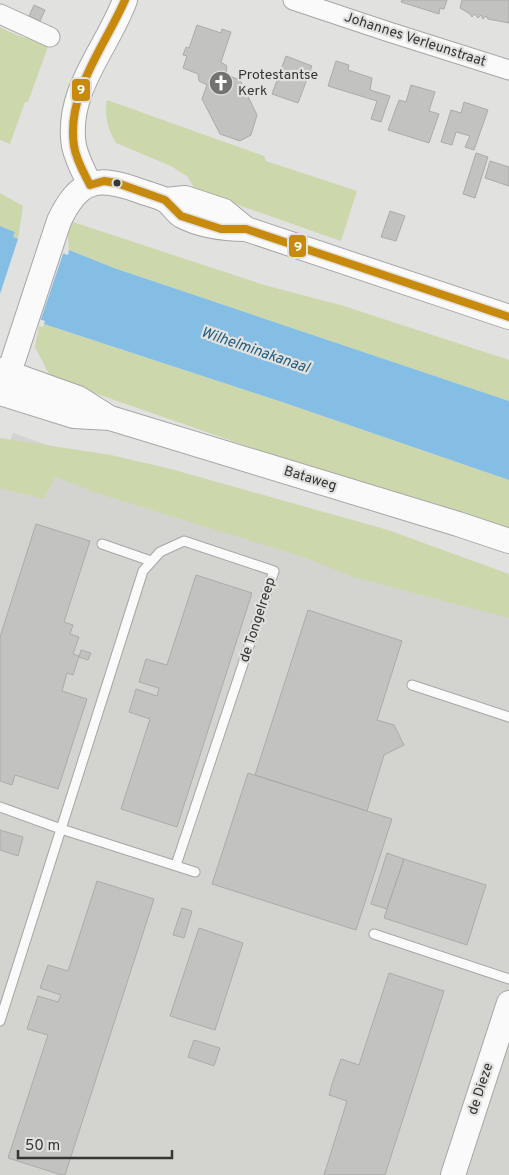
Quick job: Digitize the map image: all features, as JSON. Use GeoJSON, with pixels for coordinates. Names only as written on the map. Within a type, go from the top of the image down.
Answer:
{"type":"FeatureCollection","features":[{"type":"Feature","properties":{"kind":"street"},"geometry":{"type":"LineString","coordinates":[[90,185],[74,146],[72,123],[75,105],[81,87],[125,0]]}},
{"type":"Feature","properties":{"kind":"street","name":"Johannes Verleunstraat"},"geometry":{"type":"LineString","coordinates":[[293,0],[509,70]]}},
{"type":"Feature","properties":{"kind":"street"},"geometry":{"type":"LineString","coordinates":[[0,14],[50,37]]}},
{"type":"Feature","properties":{"kind":"street"},"geometry":{"type":"LineString","coordinates":[[2,386],[59,221],[71,198],[81,189],[104,181],[117,183],[165,200],[185,198],[224,211],[246,228],[509,317]]}},
{"type":"Feature","properties":{"kind":"street","name":"Bataweg"},"geometry":{"type":"LineString","coordinates":[[2,386],[74,416],[110,418],[509,541]]}},
{"type":"Feature","properties":{"kind":"street","name":"de Dieze"},"geometry":{"type":"LineString","coordinates":[[453,1175],[509,1003]]}},
{"type":"Feature","properties":{"kind":"lane","name":"de Tongelreep"},"geometry":{"type":"LineString","coordinates":[[0,1021],[143,571],[160,552],[184,541],[274,571],[176,865]]}},
{"type":"Feature","properties":{"kind":"lane"},"geometry":{"type":"LineString","coordinates":[[102,544],[151,561]]}},
{"type":"Feature","properties":{"kind":"lane"},"geometry":{"type":"LineString","coordinates":[[412,685],[509,717]]}},
{"type":"Feature","properties":{"kind":"lane"},"geometry":{"type":"LineString","coordinates":[[0,807],[61,829],[195,872]]}},
{"type":"Feature","properties":{"kind":"lane"},"geometry":{"type":"LineString","coordinates":[[374,934],[509,979]]}},
{"type":"Feature","properties":{"kind":"shaded area"},"geometry":{"type":"Polygon","coordinates":[[[13,433],[509,608],[509,1175],[0,1175],[0,472],[13,433]]]}},
{"type":"Feature","properties":{"kind":"green space"},"geometry":{"type":"Polygon","coordinates":[[[0,27],[24,37],[50,41],[28,102],[25,102],[10,144],[0,140],[0,27]]]}},
{"type":"Feature","properties":{"kind":"green space"},"geometry":{"type":"Polygon","coordinates":[[[107,100],[264,156],[266,161],[357,191],[341,241],[195,190],[188,177],[171,166],[116,143],[107,122],[107,100]]]}},
{"type":"Feature","properties":{"kind":"green space"},"geometry":{"type":"Polygon","coordinates":[[[0,193],[23,206],[18,239],[13,237],[15,232],[0,226],[0,193]]]}},
{"type":"Feature","properties":{"kind":"green space"},"geometry":{"type":"Polygon","coordinates":[[[67,220],[264,285],[344,306],[509,360],[509,401],[114,268],[69,250],[67,220]]]}},
{"type":"Feature","properties":{"kind":"green space"},"geometry":{"type":"Polygon","coordinates":[[[44,324],[285,403],[509,480],[509,528],[424,500],[321,472],[51,378],[35,347],[39,326],[43,327],[44,324]]]}},
{"type":"Feature","properties":{"kind":"green space"},"geometry":{"type":"Polygon","coordinates":[[[0,438],[111,455],[171,469],[388,530],[509,574],[509,618],[353,577],[303,557],[97,493],[55,477],[44,499],[0,488],[0,438]]]}},
{"type":"Feature","properties":{"kind":"water","name":"Wilhelminakanaal"},"geometry":{"type":"Polygon","coordinates":[[[0,226],[15,232],[13,237],[68,255],[69,250],[114,268],[509,401],[509,480],[285,403],[44,324],[45,321],[0,306],[0,226]]]}},
{"type":"Feature","properties":{"kind":"pier"},"geometry":{"type":"Polygon","coordinates":[[[19,236],[64,251],[40,322],[0,309],[0,294],[19,236]]]}},
{"type":"Feature","properties":{"kind":"building"},"geometry":{"type":"Polygon","coordinates":[[[402,0],[447,0],[444,9],[440,8],[439,14],[401,2],[402,0]]]}},
{"type":"Feature","properties":{"kind":"building"},"geometry":{"type":"Polygon","coordinates":[[[462,0],[509,0],[509,23],[488,19],[486,16],[483,19],[481,15],[478,18],[475,14],[472,17],[460,8],[462,0]]]}},
{"type":"Feature","properties":{"kind":"building"},"geometry":{"type":"Polygon","coordinates":[[[34,5],[45,10],[40,21],[29,16],[34,5]]]}},
{"type":"Feature","properties":{"kind":"building","name":"Protestantse Kerk"},"geometry":{"type":"Polygon","coordinates":[[[197,25],[221,33],[222,29],[231,32],[221,62],[227,66],[226,75],[240,80],[257,115],[251,135],[240,141],[220,134],[202,99],[207,85],[199,81],[198,74],[183,68],[187,56],[183,55],[186,47],[189,48],[197,25]]]}},
{"type":"Feature","properties":{"kind":"building"},"geometry":{"type":"Polygon","coordinates":[[[286,56],[312,66],[298,103],[272,94],[286,56]]]}},
{"type":"Feature","properties":{"kind":"building"},"geometry":{"type":"Polygon","coordinates":[[[336,61],[349,65],[348,70],[372,78],[370,90],[390,96],[381,122],[371,119],[377,101],[328,86],[336,61]]]}},
{"type":"Feature","properties":{"kind":"building"},"geometry":{"type":"Polygon","coordinates":[[[411,85],[435,92],[429,111],[439,114],[429,143],[388,130],[399,100],[406,102],[411,85]]]}},
{"type":"Feature","properties":{"kind":"building"},"geometry":{"type":"Polygon","coordinates":[[[464,102],[488,110],[474,150],[465,147],[470,136],[456,132],[452,145],[441,142],[451,110],[461,113],[464,102]]]}},
{"type":"Feature","properties":{"kind":"building"},"geometry":{"type":"Polygon","coordinates":[[[476,153],[488,157],[475,198],[463,194],[476,153]]]}},
{"type":"Feature","properties":{"kind":"building"},"geometry":{"type":"Polygon","coordinates":[[[490,161],[509,167],[509,186],[485,178],[490,161]]]}},
{"type":"Feature","properties":{"kind":"building"},"geometry":{"type":"Polygon","coordinates":[[[390,211],[405,216],[396,241],[381,237],[390,211]]]}},
{"type":"Feature","properties":{"kind":"building"},"geometry":{"type":"Polygon","coordinates":[[[36,524],[90,541],[64,622],[73,625],[70,634],[79,637],[73,654],[79,656],[73,675],[67,673],[62,691],[87,699],[58,789],[15,775],[12,785],[0,781],[0,637],[36,524]]]}},
{"type":"Feature","properties":{"kind":"building"},"geometry":{"type":"Polygon","coordinates":[[[196,575],[252,593],[177,827],[121,809],[150,719],[129,712],[136,689],[157,696],[159,688],[139,682],[146,659],[167,665],[196,575]]]}},
{"type":"Feature","properties":{"kind":"building"},"geometry":{"type":"Polygon","coordinates":[[[308,610],[402,641],[377,720],[394,725],[404,745],[384,755],[367,811],[255,775],[308,610]]]}},
{"type":"Feature","properties":{"kind":"building"},"geometry":{"type":"Polygon","coordinates":[[[81,650],[91,653],[88,660],[79,657],[81,650]]]}},
{"type":"Feature","properties":{"kind":"building"},"geometry":{"type":"Polygon","coordinates":[[[248,773],[392,819],[356,930],[212,884],[248,773]]]}},
{"type":"Feature","properties":{"kind":"building"},"geometry":{"type":"Polygon","coordinates":[[[0,830],[23,837],[18,856],[0,850],[0,830]]]}},
{"type":"Feature","properties":{"kind":"building"},"geometry":{"type":"Polygon","coordinates":[[[387,853],[404,859],[387,909],[371,904],[387,853]]]}},
{"type":"Feature","properties":{"kind":"building"},"geometry":{"type":"Polygon","coordinates":[[[404,859],[486,885],[467,945],[384,918],[404,859]]]}},
{"type":"Feature","properties":{"kind":"building"},"geometry":{"type":"Polygon","coordinates":[[[97,881],[154,899],[65,1175],[62,1175],[8,1158],[48,1035],[27,1029],[38,996],[58,1002],[61,995],[40,988],[48,965],[68,971],[97,881]]]}},
{"type":"Feature","properties":{"kind":"building"},"geometry":{"type":"Polygon","coordinates":[[[182,908],[192,911],[184,938],[173,935],[182,908]]]}},
{"type":"Feature","properties":{"kind":"building"},"geometry":{"type":"Polygon","coordinates":[[[199,928],[243,943],[215,1030],[170,1016],[199,928]]]}},
{"type":"Feature","properties":{"kind":"building"},"geometry":{"type":"Polygon","coordinates":[[[389,973],[444,991],[385,1175],[324,1175],[347,1101],[329,1095],[333,1081],[341,1059],[359,1065],[389,973]]]}},
{"type":"Feature","properties":{"kind":"building"},"geometry":{"type":"Polygon","coordinates":[[[194,1040],[220,1048],[214,1066],[188,1057],[194,1040]]]}},
{"type":"Feature","properties":{"kind":"transit line","name":"9"},"geometry":{"type":"LineString","coordinates":[[90,185],[78,161],[74,146],[73,126],[76,107],[89,70],[125,0]]}},
{"type":"Feature","properties":{"kind":"transit line","name":"9"},"geometry":{"type":"LineString","coordinates":[[90,185],[104,181],[117,183],[165,200],[181,216],[221,229],[246,229],[509,317]]}},
{"type":"Feature","properties":{"kind":"place","name":"Protestantse Kerk"},"geometry":{"type":"Point","coordinates":[221,83]}}]}
